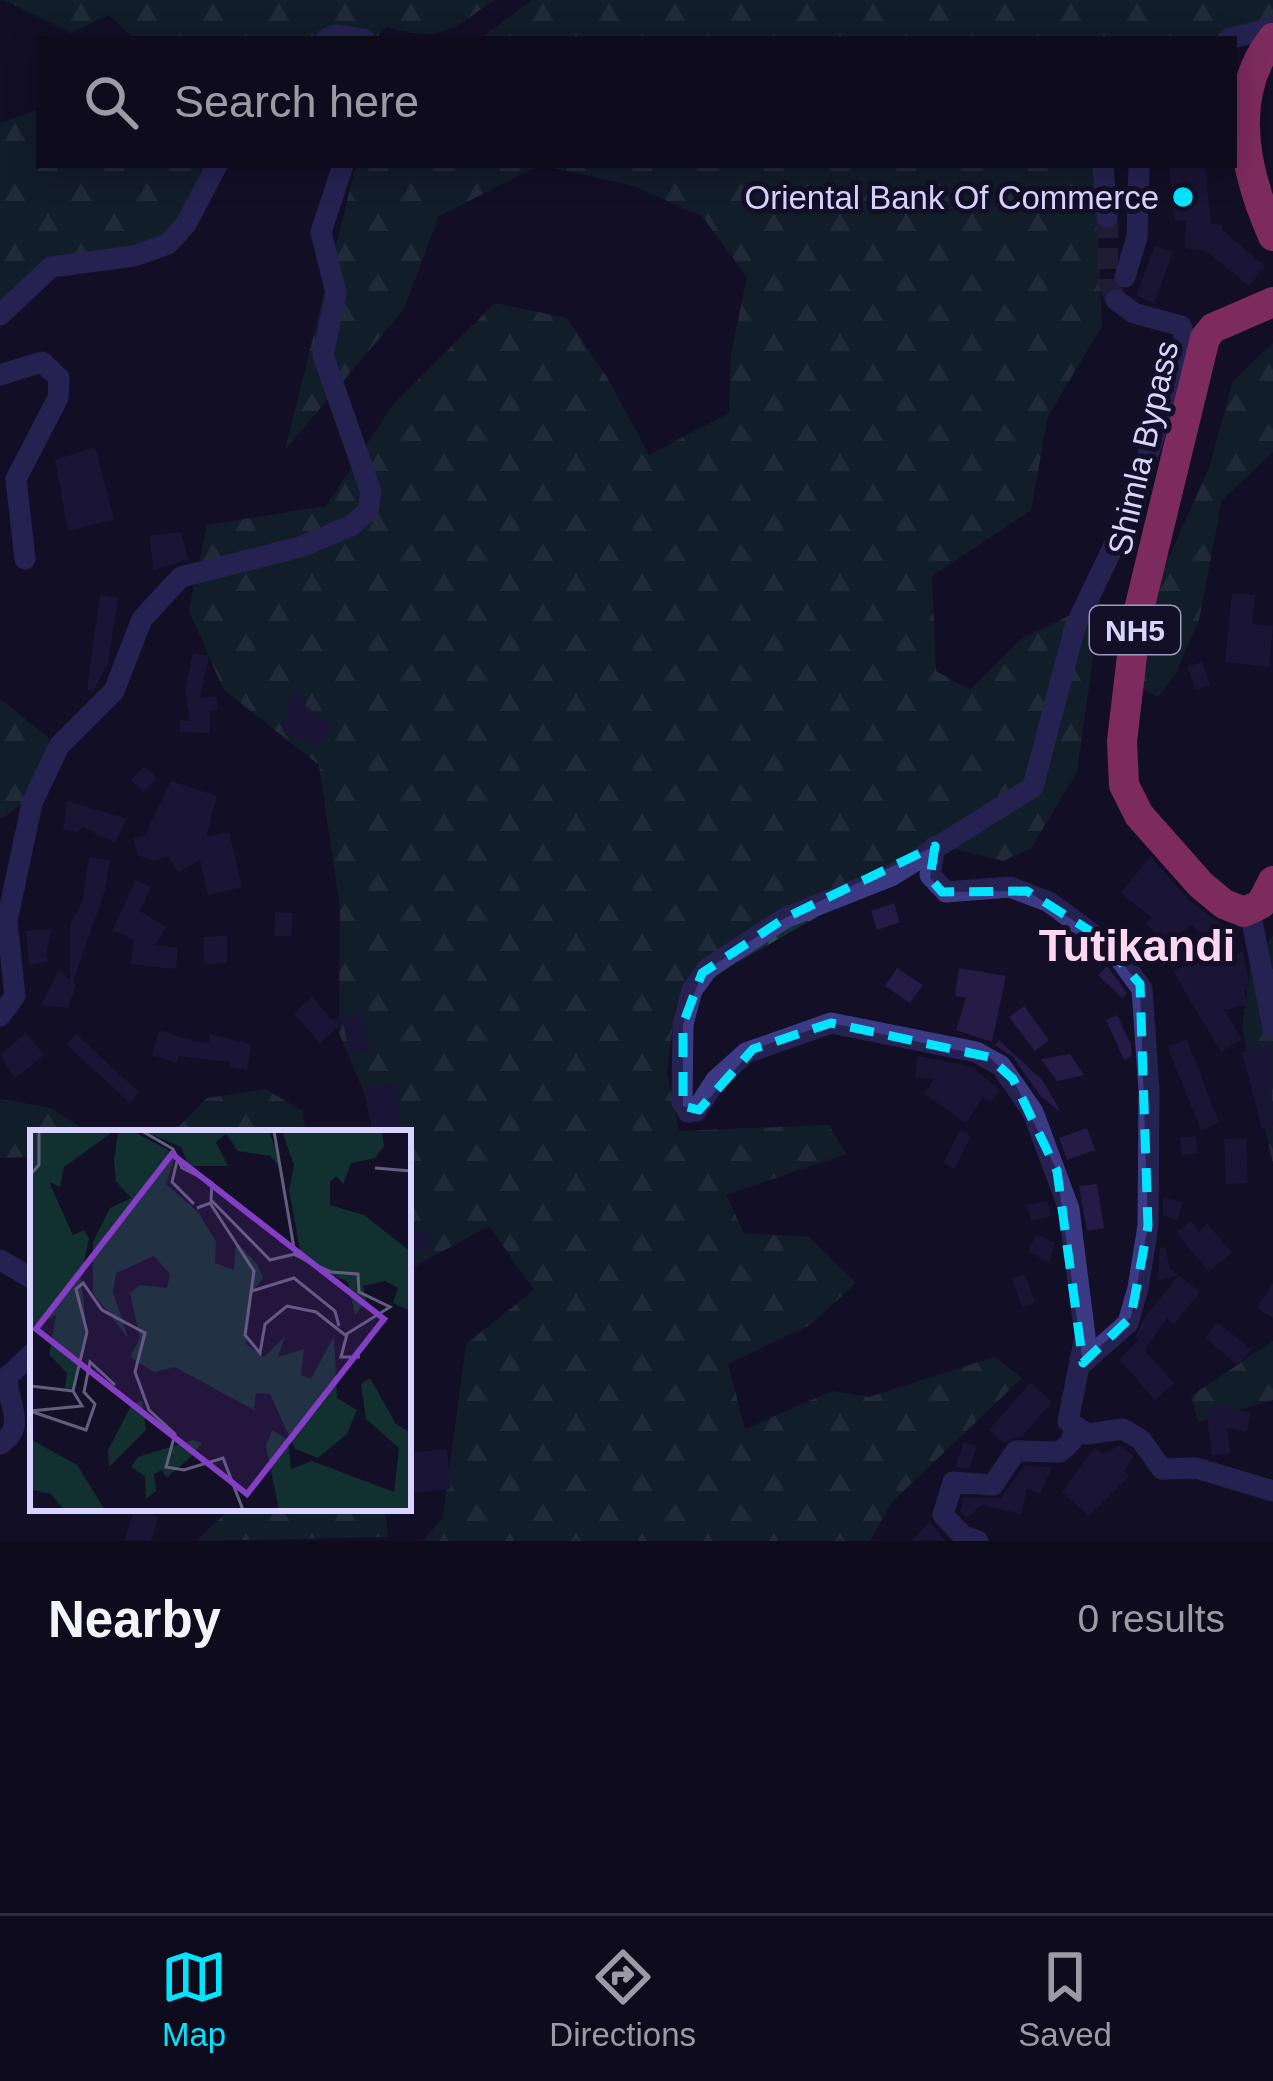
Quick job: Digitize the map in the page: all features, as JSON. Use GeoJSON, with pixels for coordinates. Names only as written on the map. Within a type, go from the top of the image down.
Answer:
{"type":"FeatureCollection","features":[{"type":"Feature","properties":{"kind":"highway"},"geometry":{"type":"LineString","coordinates":[[1272,36],[1252,66],[1245,94],[1251,186],[1273,236]]}},
{"type":"Feature","properties":{"kind":"highway","name":"Shimla Bypass"},"geometry":{"type":"LineString","coordinates":[[1250,911],[1224,904],[1201,885],[1139,815],[1124,784],[1122,741],[1136,622],[1205,338],[1213,328],[1273,302]]}},
{"type":"Feature","properties":{"kind":"highway"},"geometry":{"type":"LineString","coordinates":[[1250,911],[1265,899],[1273,881]]}},
{"type":"Feature","properties":{"kind":"street"},"geometry":{"type":"LineString","coordinates":[[1237,41],[1272,36]]}},
{"type":"Feature","properties":{"kind":"street"},"geometry":{"type":"LineString","coordinates":[[0,315],[51,267],[134,256],[168,244],[185,224],[215,168]]}},
{"type":"Feature","properties":{"kind":"street"},"geometry":{"type":"LineString","coordinates":[[0,1016],[15,996],[7,922],[32,803],[59,746],[114,691],[142,619],[181,577],[210,566],[288,552],[351,526],[368,511],[371,492],[323,355],[336,293],[321,232],[342,168]]}},
{"type":"Feature","properties":{"kind":"street"},"geometry":{"type":"LineString","coordinates":[[1103,168],[1107,217]]}},
{"type":"Feature","properties":{"kind":"street"},"geometry":{"type":"LineString","coordinates":[[1125,278],[1140,219],[1139,168]]}},
{"type":"Feature","properties":{"kind":"street"},"geometry":{"type":"LineString","coordinates":[[1116,300],[1134,313],[1181,326],[1186,336],[1126,522],[1086,596],[1033,787],[884,879],[785,918],[702,974],[683,1024],[682,1102],[688,1112],[696,1112],[716,1080],[738,1058],[831,1024],[862,1026],[988,1058],[1013,1079],[1057,1171],[1069,1209],[1074,1275],[1084,1318],[1083,1363],[1067,1414],[1075,1428],[1087,1434],[1123,1429],[1141,1441],[1162,1469],[1196,1468],[1273,1491]]}},
{"type":"Feature","properties":{"kind":"street"},"geometry":{"type":"LineString","coordinates":[[0,375],[42,362],[59,378],[58,398],[16,479],[25,559]]}},
{"type":"Feature","properties":{"kind":"street"},"geometry":{"type":"LineString","coordinates":[[935,846],[929,868],[940,889],[1027,891],[1098,936],[1142,989],[1149,1090],[1148,1226],[1128,1323],[1083,1363]]}},
{"type":"Feature","properties":{"kind":"street"},"geometry":{"type":"LineString","coordinates":[[1250,911],[1273,1028]]}},
{"type":"Feature","properties":{"kind":"street"},"geometry":{"type":"LineString","coordinates":[[0,1260],[30,1277]]}},
{"type":"Feature","properties":{"kind":"street"},"geometry":{"type":"LineString","coordinates":[[0,1444],[11,1437],[16,1423],[7,1377],[30,1356]]}},
{"type":"Feature","properties":{"kind":"street"},"geometry":{"type":"LineString","coordinates":[[978,1541],[962,1535],[943,1515],[953,1482],[993,1485],[1016,1451],[1060,1452],[1075,1428]]}},
{"type":"Feature","properties":{"kind":"highlighted area"},"geometry":{"type":"Polygon","coordinates":[[[935,846],[930,878],[942,892],[1027,891],[1098,936],[1140,984],[1148,1226],[1131,1317],[1083,1363],[1057,1171],[1013,1079],[989,1057],[831,1023],[753,1049],[699,1110],[683,1106],[683,1024],[702,973],[785,918],[935,846]]]}},
{"type":"Feature","properties":{"kind":"green space"},"geometry":{"type":"Polygon","coordinates":[[[4,0],[494,0],[455,27],[432,33],[386,27],[378,36],[131,36],[109,15],[71,33],[4,0]]]}},
{"type":"Feature","properties":{"kind":"green space"},"geometry":{"type":"Polygon","coordinates":[[[532,0],[1273,0],[1273,20],[1226,36],[483,36],[532,0]]]}},
{"type":"Feature","properties":{"kind":"green space"},"geometry":{"type":"Polygon","coordinates":[[[36,110],[36,168],[225,168],[162,244],[43,281],[0,321],[0,123],[36,110]]]}},
{"type":"Feature","properties":{"kind":"green space"},"geometry":{"type":"Polygon","coordinates":[[[355,168],[534,168],[439,216],[404,309],[285,450],[355,168]]]}},
{"type":"Feature","properties":{"kind":"green space"},"geometry":{"type":"Polygon","coordinates":[[[554,168],[1095,168],[1102,326],[1048,416],[1031,510],[932,576],[936,671],[970,690],[1021,639],[1101,600],[1077,772],[1031,848],[1003,861],[942,846],[731,966],[675,1007],[667,1073],[679,1131],[829,1125],[846,1154],[726,1195],[744,1233],[809,1237],[856,1283],[810,1325],[728,1364],[745,1429],[832,1391],[869,1397],[994,1357],[1022,1378],[892,1502],[870,1541],[423,1541],[443,1517],[466,1344],[534,1290],[489,1226],[411,1268],[411,1130],[372,1130],[365,1095],[339,1033],[340,907],[319,765],[223,689],[189,610],[207,525],[326,506],[392,406],[495,303],[567,318],[607,377],[649,455],[729,413],[731,354],[747,277],[702,216],[633,186],[554,168]]]}},
{"type":"Feature","properties":{"kind":"green space"},"geometry":{"type":"Polygon","coordinates":[[[1273,343],[1273,452],[1222,500],[1199,620],[1175,675],[1158,697],[1135,685],[1147,606],[1209,468],[1233,381],[1273,343]]]}},
{"type":"Feature","properties":{"kind":"green space"},"geometry":{"type":"Polygon","coordinates":[[[0,699],[49,738],[36,785],[0,819],[0,699]]]}},
{"type":"Feature","properties":{"kind":"green space"},"geometry":{"type":"Polygon","coordinates":[[[1273,936],[1273,1164],[1242,1028],[1251,965],[1273,936]]]}},
{"type":"Feature","properties":{"kind":"green space"},"geometry":{"type":"Polygon","coordinates":[[[265,1089],[303,1111],[305,1130],[175,1130],[207,1098],[265,1089]]]}},
{"type":"Feature","properties":{"kind":"green space"},"geometry":{"type":"Polygon","coordinates":[[[0,1099],[52,1108],[77,1125],[76,1130],[30,1130],[30,1157],[0,1158],[0,1099]]]}},
{"type":"Feature","properties":{"kind":"green space"},"geometry":{"type":"Polygon","coordinates":[[[1273,1341],[1273,1400],[1198,1422],[1191,1396],[1273,1341]]]}},
{"type":"Feature","properties":{"kind":"green space"},"geometry":{"type":"Polygon","coordinates":[[[228,1511],[385,1511],[388,1537],[196,1541],[228,1511]]]}},
{"type":"Feature","properties":{"kind":"building"},"geometry":{"type":"Polygon","coordinates":[[[1169,168],[1205,168],[1211,223],[1223,225],[1222,230],[1265,266],[1249,286],[1206,251],[1184,248],[1187,220],[1175,221],[1169,168]]]}},
{"type":"Feature","properties":{"kind":"building"},"geometry":{"type":"Polygon","coordinates":[[[1155,245],[1173,252],[1154,303],[1136,296],[1155,245]]]}},
{"type":"Feature","properties":{"kind":"building"},"geometry":{"type":"Polygon","coordinates":[[[95,447],[114,519],[68,531],[55,460],[95,447]]]}},
{"type":"Feature","properties":{"kind":"building"},"geometry":{"type":"Polygon","coordinates":[[[181,532],[188,560],[153,570],[150,536],[181,532]]]}},
{"type":"Feature","properties":{"kind":"building"},"geometry":{"type":"Polygon","coordinates":[[[1232,593],[1255,595],[1252,624],[1273,626],[1269,667],[1225,662],[1232,593]]]}},
{"type":"Feature","properties":{"kind":"building"},"geometry":{"type":"Polygon","coordinates":[[[100,595],[118,598],[108,664],[93,691],[87,690],[100,595]]]}},
{"type":"Feature","properties":{"kind":"building"},"geometry":{"type":"Polygon","coordinates":[[[193,653],[209,656],[200,698],[216,696],[218,710],[210,711],[210,733],[180,732],[180,720],[190,721],[185,690],[193,653]]]}},
{"type":"Feature","properties":{"kind":"building"},"geometry":{"type":"Polygon","coordinates":[[[1202,662],[1210,686],[1196,690],[1187,667],[1202,662]]]}},
{"type":"Feature","properties":{"kind":"building"},"geometry":{"type":"Polygon","coordinates":[[[294,693],[306,697],[304,705],[332,726],[317,747],[282,729],[294,693]]]}},
{"type":"Feature","properties":{"kind":"building"},"geometry":{"type":"Polygon","coordinates":[[[144,766],[157,778],[144,792],[131,780],[144,766]]]}},
{"type":"Feature","properties":{"kind":"building"},"geometry":{"type":"Polygon","coordinates":[[[171,781],[217,796],[206,837],[229,832],[242,887],[208,895],[200,860],[178,873],[168,856],[152,861],[138,855],[133,839],[145,835],[171,781]]]}},
{"type":"Feature","properties":{"kind":"building"},"geometry":{"type":"Polygon","coordinates":[[[67,801],[127,819],[115,843],[82,827],[78,832],[63,830],[67,801]]]}},
{"type":"Feature","properties":{"kind":"building"},"geometry":{"type":"Polygon","coordinates":[[[1150,856],[1189,900],[1221,924],[1209,939],[1191,925],[1164,945],[1146,922],[1152,918],[1121,893],[1150,856]]]}},
{"type":"Feature","properties":{"kind":"building"},"geometry":{"type":"Polygon","coordinates":[[[89,857],[110,860],[105,890],[73,982],[76,985],[68,1008],[41,1005],[59,969],[70,980],[70,924],[83,900],[89,857]]]}},
{"type":"Feature","properties":{"kind":"building"},"geometry":{"type":"Polygon","coordinates":[[[136,880],[151,887],[140,911],[166,927],[155,945],[178,948],[176,969],[131,964],[134,940],[112,930],[136,880]]]}},
{"type":"Feature","properties":{"kind":"building"},"geometry":{"type":"Polygon","coordinates":[[[894,903],[900,922],[877,930],[871,911],[894,903]]]}},
{"type":"Feature","properties":{"kind":"building"},"geometry":{"type":"Polygon","coordinates":[[[275,912],[293,913],[291,936],[274,936],[275,912]]]}},
{"type":"Feature","properties":{"kind":"building"},"geometry":{"type":"Polygon","coordinates":[[[51,929],[46,957],[50,961],[29,965],[26,931],[51,929]]]}},
{"type":"Feature","properties":{"kind":"building"},"geometry":{"type":"Polygon","coordinates":[[[227,936],[227,963],[204,964],[203,937],[227,936]]]}},
{"type":"Feature","properties":{"kind":"building"},"geometry":{"type":"Polygon","coordinates":[[[1071,937],[1093,953],[1094,962],[1075,966],[1071,937]]]}},
{"type":"Feature","properties":{"kind":"building"},"geometry":{"type":"Polygon","coordinates":[[[1231,945],[1233,955],[1243,952],[1249,1005],[1224,1010],[1242,1040],[1221,1052],[1173,971],[1231,945]]]}},
{"type":"Feature","properties":{"kind":"building"},"geometry":{"type":"Polygon","coordinates":[[[1107,966],[1127,993],[1122,998],[1098,975],[1107,966]]]}},
{"type":"Feature","properties":{"kind":"building"},"geometry":{"type":"Polygon","coordinates":[[[897,968],[923,985],[910,1003],[885,986],[897,968]]]}},
{"type":"Feature","properties":{"kind":"building"},"geometry":{"type":"Polygon","coordinates":[[[959,968],[1006,976],[992,1042],[956,1030],[966,998],[955,996],[959,968]]]}},
{"type":"Feature","properties":{"kind":"building"},"geometry":{"type":"Polygon","coordinates":[[[312,997],[332,1020],[362,1014],[370,1051],[350,1055],[343,1023],[320,1043],[294,1013],[312,997]]]}},
{"type":"Feature","properties":{"kind":"building"},"geometry":{"type":"Polygon","coordinates":[[[1024,1006],[1049,1040],[1035,1051],[1009,1017],[1024,1006]]]}},
{"type":"Feature","properties":{"kind":"building"},"geometry":{"type":"Polygon","coordinates":[[[1117,1015],[1131,1044],[1132,1056],[1124,1060],[1106,1020],[1117,1015]]]}},
{"type":"Feature","properties":{"kind":"building"},"geometry":{"type":"Polygon","coordinates":[[[159,1030],[193,1041],[209,1043],[210,1034],[251,1044],[247,1070],[230,1067],[231,1062],[179,1056],[177,1063],[152,1055],[159,1030]]]}},
{"type":"Feature","properties":{"kind":"building"},"geometry":{"type":"Polygon","coordinates":[[[26,1033],[44,1055],[15,1078],[0,1055],[26,1033]]]}},
{"type":"Feature","properties":{"kind":"building"},"geometry":{"type":"Polygon","coordinates":[[[76,1034],[139,1092],[130,1103],[67,1045],[76,1034]]]}},
{"type":"Feature","properties":{"kind":"building"},"geometry":{"type":"Polygon","coordinates":[[[999,1040],[1043,1081],[1061,1112],[1041,1097],[1013,1057],[995,1045],[999,1040]]]}},
{"type":"Feature","properties":{"kind":"building"},"geometry":{"type":"Polygon","coordinates":[[[1187,1040],[1219,1122],[1201,1130],[1167,1046],[1187,1040]]]}},
{"type":"Feature","properties":{"kind":"building"},"geometry":{"type":"Polygon","coordinates":[[[1270,1045],[1273,1126],[1262,1129],[1242,1052],[1270,1045]]]}},
{"type":"Feature","properties":{"kind":"building"},"geometry":{"type":"Polygon","coordinates":[[[1070,1054],[1084,1075],[1057,1081],[1041,1059],[1070,1054]]]}},
{"type":"Feature","properties":{"kind":"building"},"geometry":{"type":"Polygon","coordinates":[[[918,1056],[971,1066],[1000,1090],[991,1103],[983,1097],[966,1123],[924,1094],[934,1079],[915,1077],[918,1056]]]}},
{"type":"Feature","properties":{"kind":"building"},"geometry":{"type":"Polygon","coordinates":[[[395,1082],[403,1130],[372,1130],[365,1087],[395,1082]]]}},
{"type":"Feature","properties":{"kind":"building"},"geometry":{"type":"Polygon","coordinates":[[[1087,1128],[1095,1150],[1067,1160],[1059,1138],[1087,1128]]]}},
{"type":"Feature","properties":{"kind":"building"},"geometry":{"type":"Polygon","coordinates":[[[960,1130],[971,1136],[955,1169],[943,1163],[960,1130]]]}},
{"type":"Feature","properties":{"kind":"building"},"geometry":{"type":"Polygon","coordinates":[[[1196,1136],[1198,1153],[1182,1155],[1180,1138],[1196,1136]]]}},
{"type":"Feature","properties":{"kind":"building"},"geometry":{"type":"Polygon","coordinates":[[[1246,1138],[1248,1183],[1226,1184],[1224,1139],[1246,1138]]]}},
{"type":"Feature","properties":{"kind":"building"},"geometry":{"type":"Polygon","coordinates":[[[1097,1184],[1104,1228],[1087,1231],[1079,1186],[1097,1184]]]}},
{"type":"Feature","properties":{"kind":"building"},"geometry":{"type":"Polygon","coordinates":[[[1163,1197],[1183,1203],[1177,1220],[1163,1215],[1163,1197]]]}},
{"type":"Feature","properties":{"kind":"building"},"geometry":{"type":"Polygon","coordinates":[[[1047,1201],[1051,1216],[1031,1221],[1027,1205],[1047,1201]]]}},
{"type":"Feature","properties":{"kind":"building"},"geometry":{"type":"Polygon","coordinates":[[[1191,1221],[1199,1232],[1207,1224],[1232,1252],[1209,1272],[1176,1232],[1191,1221]]]}},
{"type":"Feature","properties":{"kind":"building"},"geometry":{"type":"Polygon","coordinates":[[[411,1229],[432,1234],[427,1253],[411,1249],[411,1229]]]}},
{"type":"Feature","properties":{"kind":"building"},"geometry":{"type":"Polygon","coordinates":[[[1036,1234],[1055,1243],[1050,1263],[1028,1252],[1036,1234]]]}},
{"type":"Feature","properties":{"kind":"building"},"geometry":{"type":"Polygon","coordinates":[[[1165,1247],[1170,1269],[1200,1292],[1174,1324],[1167,1318],[1144,1350],[1174,1383],[1155,1400],[1119,1359],[1139,1340],[1135,1337],[1145,1317],[1178,1276],[1158,1280],[1160,1248],[1165,1247]]]}},
{"type":"Feature","properties":{"kind":"building"},"geometry":{"type":"Polygon","coordinates":[[[1025,1274],[1035,1302],[1022,1307],[1012,1279],[1025,1274]]]}},
{"type":"Feature","properties":{"kind":"building"},"geometry":{"type":"Polygon","coordinates":[[[1273,1283],[1273,1318],[1257,1308],[1273,1283]]]}},
{"type":"Feature","properties":{"kind":"building"},"geometry":{"type":"Polygon","coordinates":[[[1217,1322],[1251,1349],[1238,1365],[1205,1338],[1217,1322]]]}},
{"type":"Feature","properties":{"kind":"building"},"geometry":{"type":"Polygon","coordinates":[[[1030,1383],[1052,1402],[1022,1436],[1004,1443],[989,1430],[1030,1383]]]}},
{"type":"Feature","properties":{"kind":"building"},"geometry":{"type":"Polygon","coordinates":[[[1224,1405],[1250,1413],[1247,1432],[1227,1428],[1230,1453],[1212,1455],[1206,1407],[1224,1405]]]}},
{"type":"Feature","properties":{"kind":"building"},"geometry":{"type":"Polygon","coordinates":[[[964,1442],[977,1446],[969,1468],[955,1467],[964,1442]]]}},
{"type":"Feature","properties":{"kind":"building"},"geometry":{"type":"Polygon","coordinates":[[[1120,1445],[1134,1456],[1124,1471],[1129,1476],[1089,1516],[1062,1492],[1094,1448],[1103,1454],[1120,1445]]]}},
{"type":"Feature","properties":{"kind":"building"},"geometry":{"type":"Polygon","coordinates":[[[447,1449],[451,1489],[411,1493],[411,1453],[447,1449]]]}},
{"type":"Feature","properties":{"kind":"building"},"geometry":{"type":"Polygon","coordinates":[[[1024,1466],[1052,1467],[1040,1494],[1027,1488],[1021,1514],[982,1505],[967,1518],[960,1511],[964,1498],[1001,1498],[1024,1466]]]}},
{"type":"Feature","properties":{"kind":"building"},"geometry":{"type":"Polygon","coordinates":[[[134,1511],[159,1517],[151,1541],[124,1541],[134,1511]]]}},
{"type":"Feature","properties":{"kind":"building"},"geometry":{"type":"Polygon","coordinates":[[[930,1521],[945,1541],[912,1541],[930,1521]]]}},
{"type":"Feature","properties":{"kind":"tunnel"},"geometry":{"type":"LineString","coordinates":[[1107,217],[1108,281],[1116,300]]}},
{"type":"Feature","properties":{"kind":"place","name":"Oriental Bank Of Commerce"},"geometry":{"type":"Point","coordinates":[1183,197]}},
{"type":"Feature","properties":{"kind":"district","name":"Tutikandi"},"geometry":{"type":"Point","coordinates":[1137,945]}}]}
